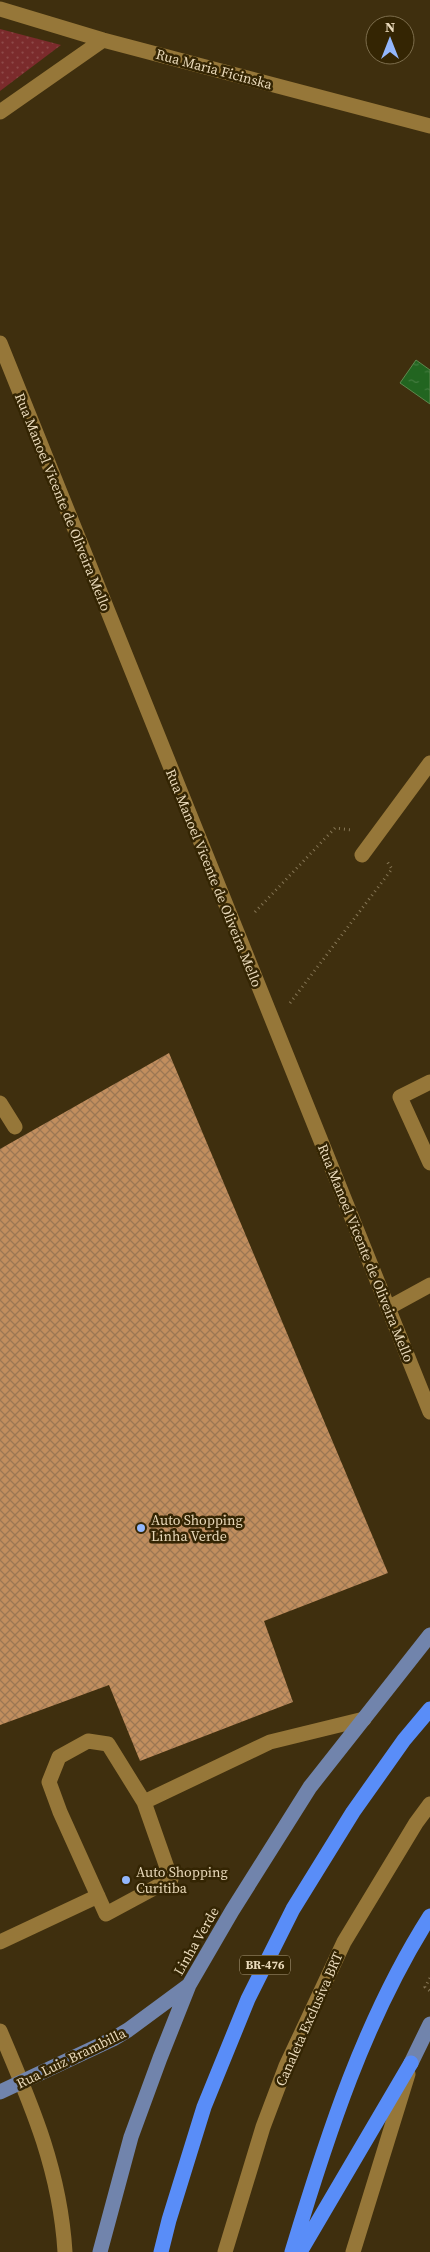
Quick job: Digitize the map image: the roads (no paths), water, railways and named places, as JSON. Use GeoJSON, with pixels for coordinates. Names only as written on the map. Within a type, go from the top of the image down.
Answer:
{"type":"FeatureCollection","features":[{"type":"Feature","properties":{"kind":"highway","name":"BR-476"},"geometry":{"type":"LineString","coordinates":[[161,2252],[168,2220],[204,2107],[252,1991],[293,1909],[354,1812],[404,1740],[430,1709]]}},
{"type":"Feature","properties":{"kind":"highway"},"geometry":{"type":"LineString","coordinates":[[292,2252],[340,2103],[372,2026],[410,1948],[430,1916]]}},
{"type":"Feature","properties":{"kind":"highway"},"geometry":{"type":"LineString","coordinates":[[300,2252],[411,2063]]}},
{"type":"Feature","properties":{"kind":"main road","name":"Linha Verde"},"geometry":{"type":"LineString","coordinates":[[100,2252],[131,2137],[189,1985],[232,1911],[310,1787],[430,1635]]}},
{"type":"Feature","properties":{"kind":"main road","name":"Rua Luiz Brambilla"},"geometry":{"type":"LineString","coordinates":[[0,2092],[128,2030],[189,1985]]}},
{"type":"Feature","properties":{"kind":"main road"},"geometry":{"type":"LineString","coordinates":[[411,2063],[430,2024]]}},
{"type":"Feature","properties":{"kind":"street","name":"Rua Maria Ficinska"},"geometry":{"type":"LineString","coordinates":[[0,9],[103,40],[430,126]]}},
{"type":"Feature","properties":{"kind":"street"},"geometry":{"type":"LineString","coordinates":[[0,112],[103,40]]}},
{"type":"Feature","properties":{"kind":"street","name":"Rua Manoel Vicente de Oliveira Mello"},"geometry":{"type":"LineString","coordinates":[[0,343],[430,1412]]}},
{"type":"Feature","properties":{"kind":"street"},"geometry":{"type":"LineString","coordinates":[[367,849],[430,763]]}},
{"type":"Feature","properties":{"kind":"street"},"geometry":{"type":"LineString","coordinates":[[430,1082],[400,1097],[430,1163]]}},
{"type":"Feature","properties":{"kind":"street"},"geometry":{"type":"LineString","coordinates":[[0,1103],[15,1127]]}},
{"type":"Feature","properties":{"kind":"street"},"geometry":{"type":"LineString","coordinates":[[388,1308],[430,1285]]}},
{"type":"Feature","properties":{"kind":"street"},"geometry":{"type":"LineString","coordinates":[[144,1802],[270,1742],[364,1719]]}},
{"type":"Feature","properties":{"kind":"street"},"geometry":{"type":"LineString","coordinates":[[88,1741],[108,1744],[144,1802],[171,1879],[106,1914],[98,1896],[60,1812],[49,1782],[59,1757],[88,1741]]}},
{"type":"Feature","properties":{"kind":"street","name":"Canaleta Exclusiva BRT"},"geometry":{"type":"LineString","coordinates":[[225,2252],[263,2127],[286,2066],[344,1942],[416,1823],[430,1804]]}},
{"type":"Feature","properties":{"kind":"street"},"geometry":{"type":"LineString","coordinates":[[0,1942],[98,1896]]}},
{"type":"Feature","properties":{"kind":"street"},"geometry":{"type":"LineString","coordinates":[[0,2031],[22,2082],[49,2156],[58,2190],[65,2252]]}},
{"type":"Feature","properties":{"kind":"street"},"geometry":{"type":"LineString","coordinates":[[353,2252],[411,2063]]}},
{"type":"Feature","properties":{"kind":"water"},"geometry":{"type":"Polygon","coordinates":[[[416,360],[430,370],[430,404],[400,383],[416,360]]]}},
{"type":"Feature","properties":{"kind":"place","name":"Auto Shopping Linha Verde"},"geometry":{"type":"Point","coordinates":[141,1528]}},
{"type":"Feature","properties":{"kind":"place","name":"Auto Shopping Curitiba"},"geometry":{"type":"Point","coordinates":[126,1880]}}]}
